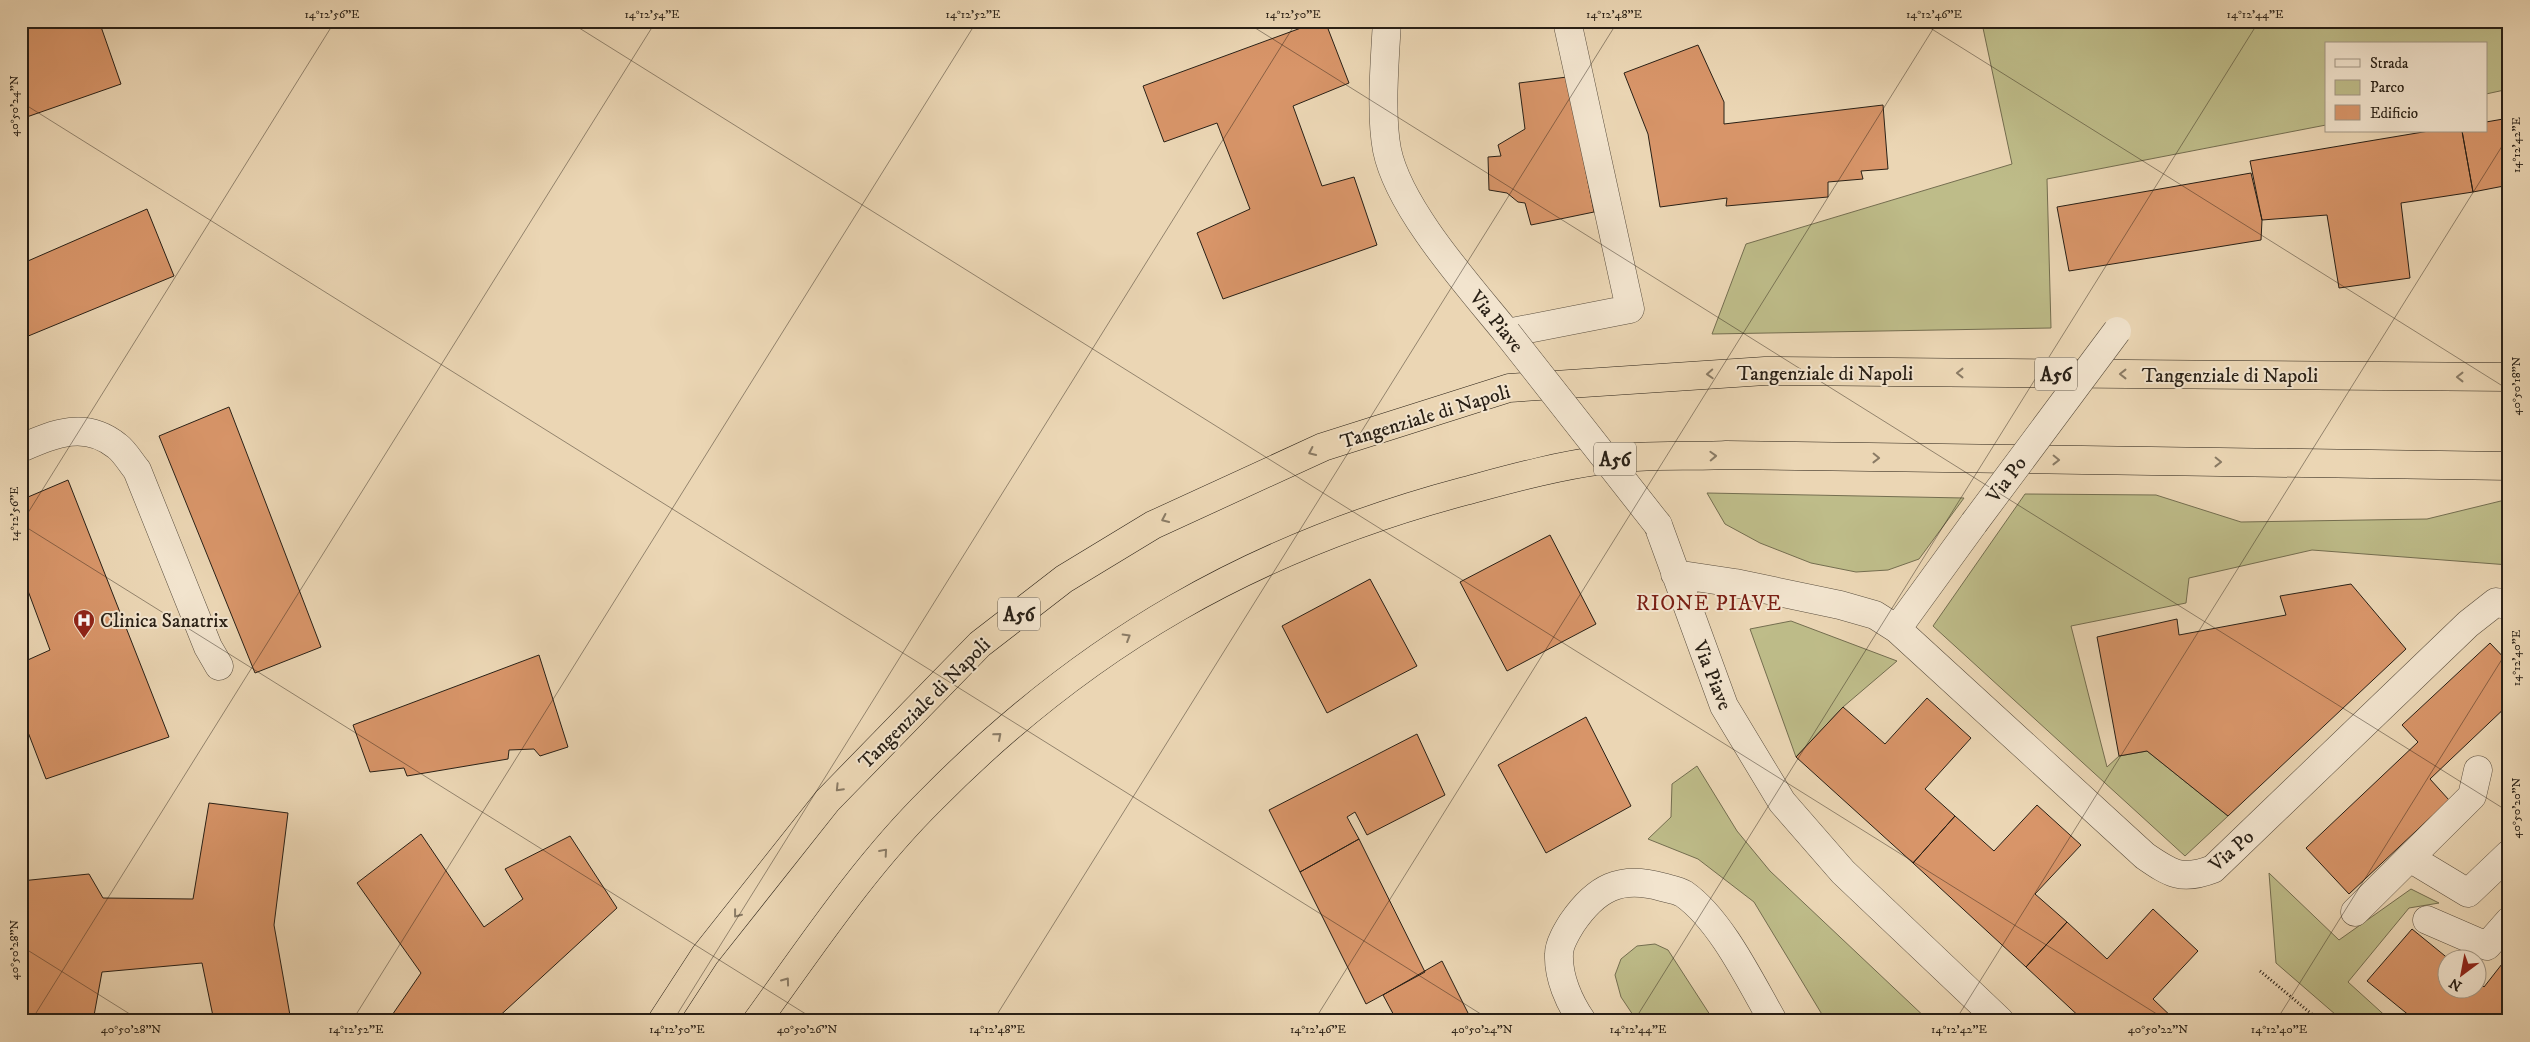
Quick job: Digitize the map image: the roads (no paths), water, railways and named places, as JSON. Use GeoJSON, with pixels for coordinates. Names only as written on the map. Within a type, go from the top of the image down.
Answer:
{"type":"FeatureCollection","features":[{"type":"Feature","properties":{"kind":"highway","name":"Tangenziale di Napoli"},"geometry":{"type":"LineString","coordinates":[[662,1021],[705,955],[827,801],[980,644],[1064,579],[1152,525],[1323,446],[1509,388],[1765,371],[2509,377]]}},
{"type":"Feature","properties":{"kind":"highway","name":"A56"},"geometry":{"type":"LineString","coordinates":[[757,1021],[822,931],[893,841],[930,800],[986,747],[1046,695],[1119,642],[1197,595],[1277,556],[1355,525],[1420,503],[1556,468],[1606,459],[1726,455],[2509,466]]}},
{"type":"Feature","properties":{"kind":"street","name":"Via Piave"},"geometry":{"type":"LineString","coordinates":[[1387,21],[1385,112],[1387,150],[1394,175],[1407,200],[1436,244],[1658,525],[1724,706],[1782,802],[1843,872],[2000,1021]]}},
{"type":"Feature","properties":{"kind":"street"},"geometry":{"type":"LineString","coordinates":[[1507,333],[1630,309],[1567,21]]}},
{"type":"Feature","properties":{"kind":"street","name":"Via Po"},"geometry":{"type":"LineString","coordinates":[[1896,629],[2117,330]]}},
{"type":"Feature","properties":{"kind":"street"},"geometry":{"type":"LineString","coordinates":[[21,448],[57,433],[73,430],[97,435],[117,446],[137,470],[208,647],[219,666]]}},
{"type":"Feature","properties":{"kind":"street","name":"Via Po"},"geometry":{"type":"LineString","coordinates":[[1675,574],[1735,583],[1840,605],[1875,615],[1896,629],[2145,856],[2170,873],[2195,876],[2213,869],[2468,624],[2496,602],[2509,606]]}},
{"type":"Feature","properties":{"kind":"street"},"geometry":{"type":"LineString","coordinates":[[2355,912],[2472,796],[2478,770]]}},
{"type":"Feature","properties":{"kind":"street"},"geometry":{"type":"LineString","coordinates":[[2410,858],[2468,893],[2509,854]]}},
{"type":"Feature","properties":{"kind":"street"},"geometry":{"type":"LineString","coordinates":[[1582,1021],[1561,980],[1558,952],[1567,931],[1592,896],[1608,887],[1629,882],[1653,884],[1682,893],[1710,916],[1773,1021]]}},
{"type":"Feature","properties":{"kind":"street"},"geometry":{"type":"LineString","coordinates":[[2427,920],[2487,946],[2509,921]]}},
{"type":"Feature","properties":{"kind":"place","name":"Clinica Sanatrix"},"geometry":{"type":"Point","coordinates":[84,639]}},
{"type":"Feature","properties":{"kind":"district","name":"RIONE PIAVE"},"geometry":{"type":"Point","coordinates":[1709,603]}}]}
